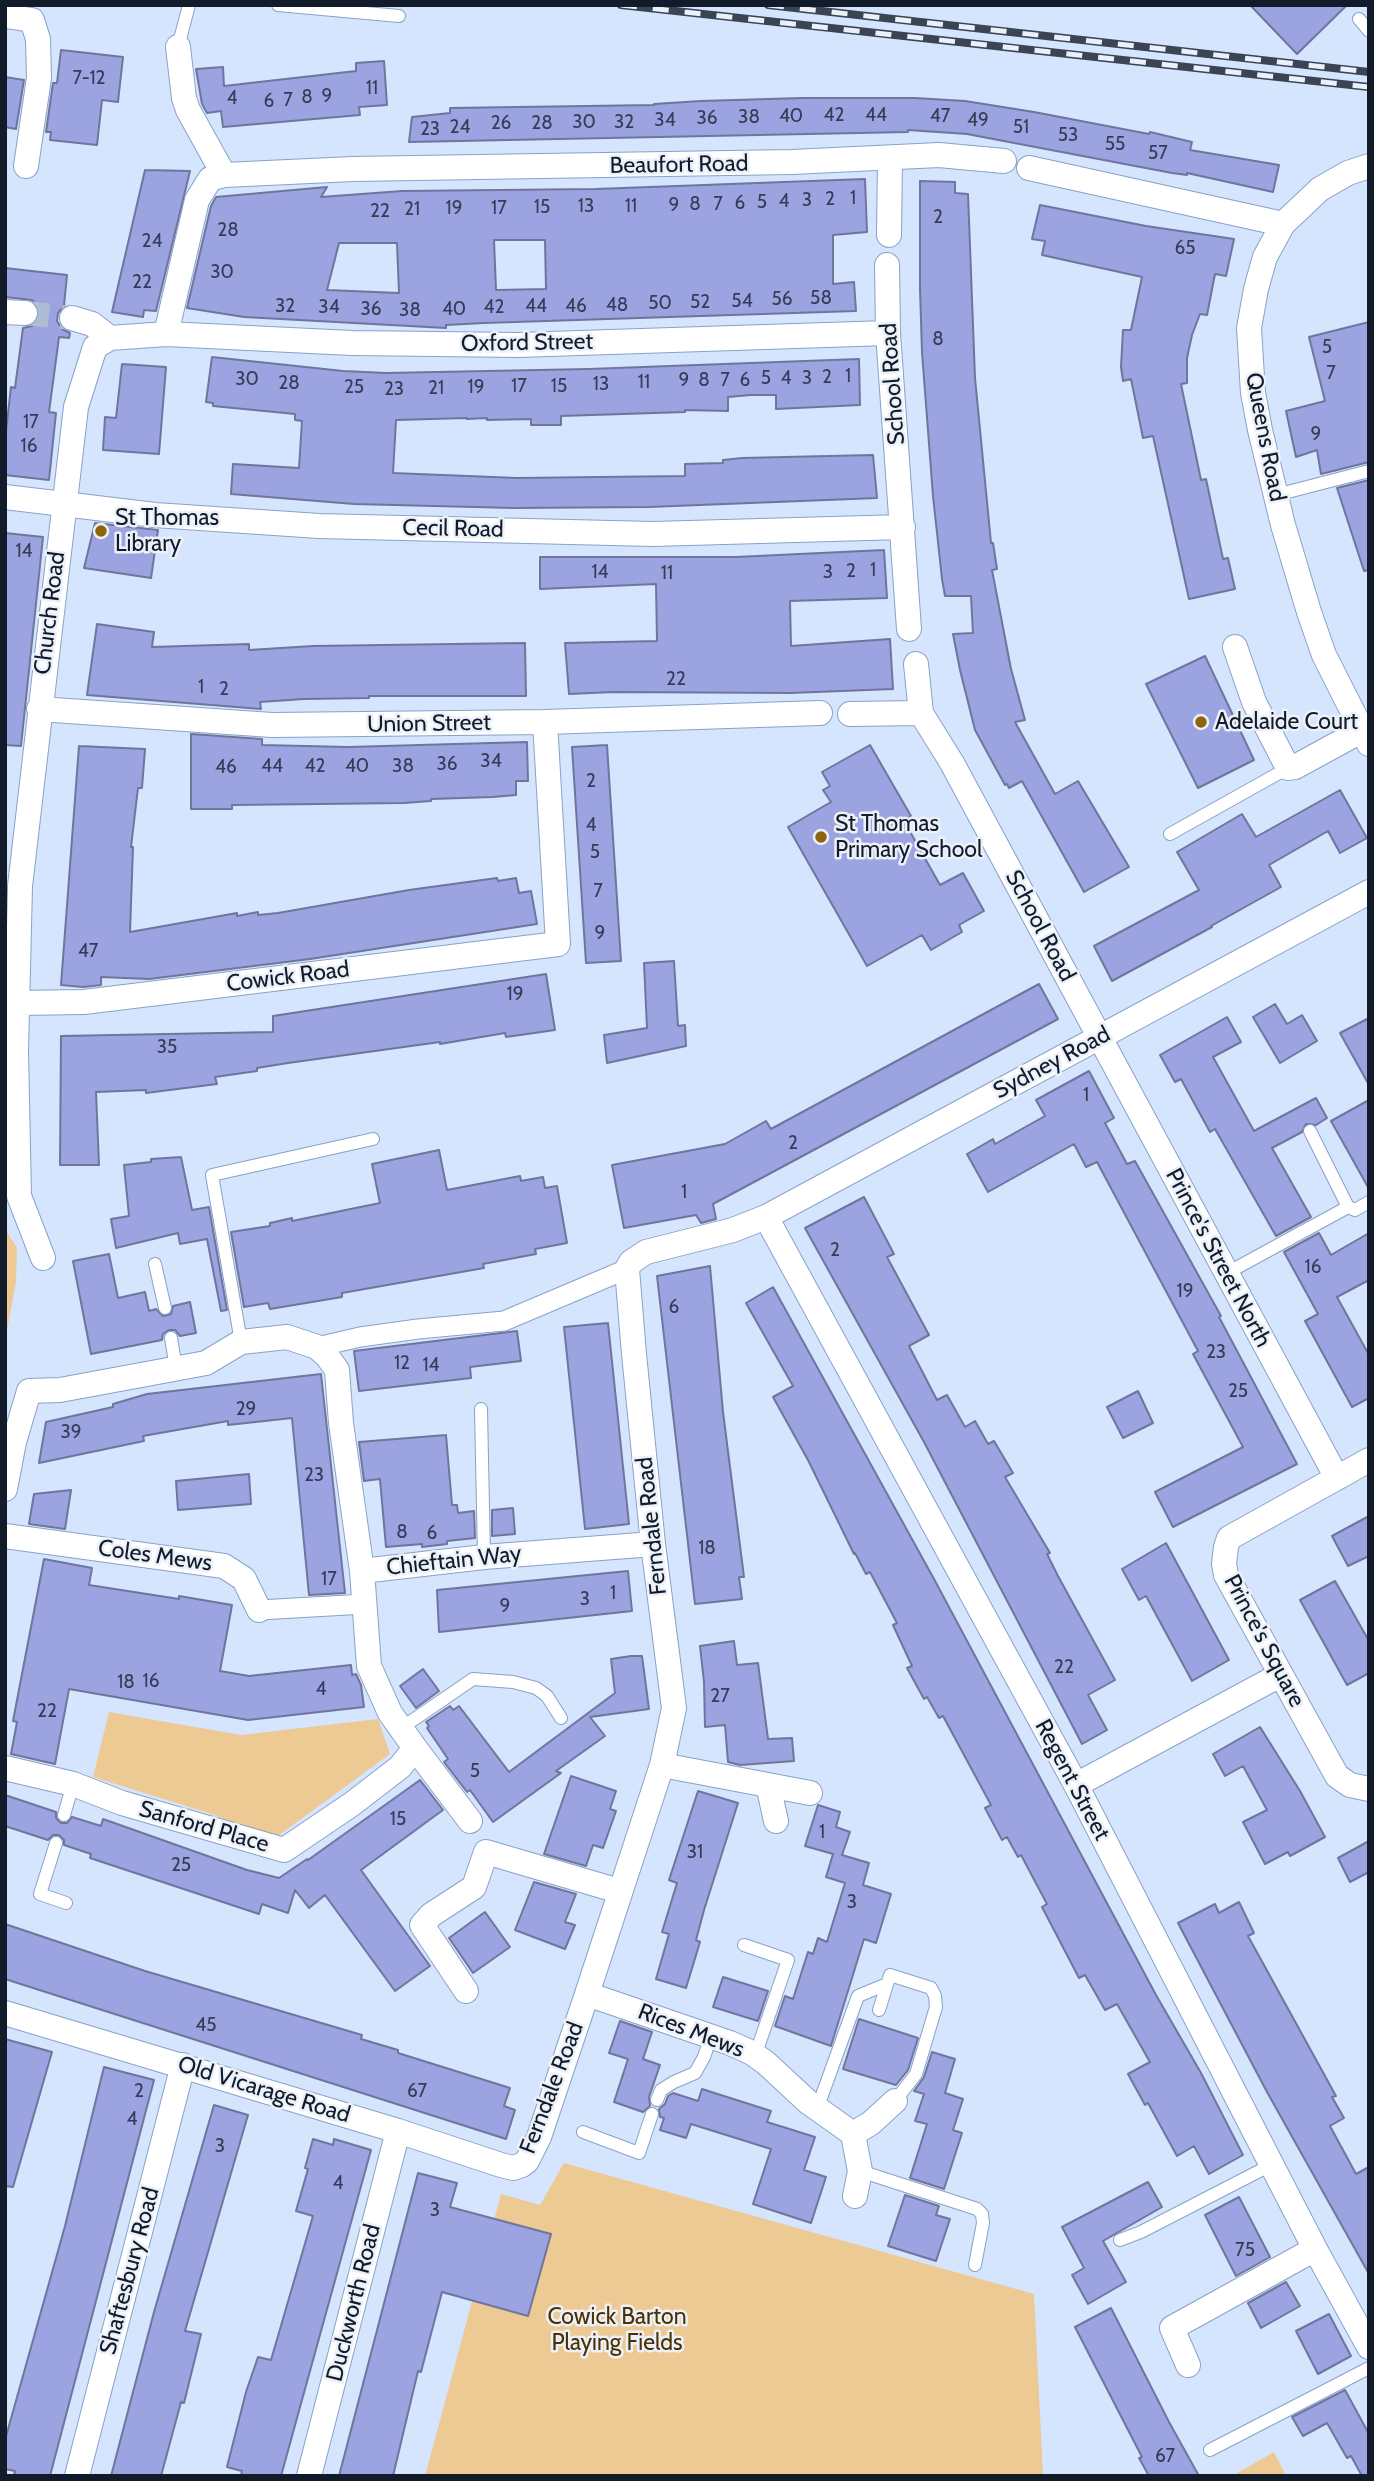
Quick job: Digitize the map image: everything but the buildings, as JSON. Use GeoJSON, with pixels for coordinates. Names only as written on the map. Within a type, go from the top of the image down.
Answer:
{"type":"FeatureCollection","features":[{"type":"Feature","properties":{"kind":"street"},"geometry":{"type":"LineString","coordinates":[[5,16],[32,20],[38,39],[38,78],[26,166]]}},
{"type":"Feature","properties":{"kind":"street"},"geometry":{"type":"LineString","coordinates":[[72,318],[92,324],[110,338],[166,334],[197,200],[210,179],[224,175],[188,110],[178,47]]}},
{"type":"Feature","properties":{"kind":"street","name":"Beaufort Road"},"geometry":{"type":"LineString","coordinates":[[224,175],[354,169],[939,156],[1004,161]]}},
{"type":"Feature","properties":{"kind":"street"},"geometry":{"type":"LineString","coordinates":[[889,235],[890,159]]}},
{"type":"Feature","properties":{"kind":"street","name":"Queens Road"},"geometry":{"type":"LineString","coordinates":[[1365,738],[1324,655],[1309,612],[1259,430],[1253,393],[1249,328],[1265,257],[1283,224],[1320,189],[1348,173],[1369,166]]}},
{"type":"Feature","properties":{"kind":"street"},"geometry":{"type":"LineString","coordinates":[[1029,168],[1283,224]]}},
{"type":"Feature","properties":{"kind":"street","name":"School Road"},"geometry":{"type":"LineString","coordinates":[[887,265],[888,333],[909,629]]}},
{"type":"Feature","properties":{"kind":"street","name":"Oxford Street"},"geometry":{"type":"LineString","coordinates":[[166,334],[352,344],[518,345],[888,333]]}},
{"type":"Feature","properties":{"kind":"street","name":"Church Road"},"geometry":{"type":"LineString","coordinates":[[43,1258],[19,1196],[12,1144],[20,886],[75,407],[95,347],[110,338]]}},
{"type":"Feature","properties":{"kind":"street","name":"Cecil Road"},"geometry":{"type":"LineString","coordinates":[[5,497],[155,515],[319,526],[653,534],[903,527]]}},
{"type":"Feature","properties":{"kind":"street"},"geometry":{"type":"LineString","coordinates":[[1235,647],[1254,702],[1288,768],[1365,738]]}},
{"type":"Feature","properties":{"kind":"street","name":"School Road"},"geometry":{"type":"LineString","coordinates":[[916,663],[921,713],[952,763],[1100,1037]]}},
{"type":"Feature","properties":{"kind":"street","name":"Union Street"},"geometry":{"type":"LineString","coordinates":[[39,709],[272,726],[545,722],[820,713]]}},
{"type":"Feature","properties":{"kind":"street"},"geometry":{"type":"LineString","coordinates":[[850,714],[921,713]]}},
{"type":"Feature","properties":{"kind":"street","name":"Cowick Road"},"geometry":{"type":"LineString","coordinates":[[17,1003],[84,1002],[558,944],[545,722]]}},
{"type":"Feature","properties":{"kind":"street","name":"Sydney Road"},"geometry":{"type":"LineString","coordinates":[[627,1269],[631,1262],[646,1252],[733,1230],[766,1217],[1369,892]]}},
{"type":"Feature","properties":{"kind":"street","name":"Prince's Street North"},"geometry":{"type":"LineString","coordinates":[[1100,1037],[1337,1478]]}},
{"type":"Feature","properties":{"kind":"street","name":"Regent Street"},"geometry":{"type":"LineString","coordinates":[[766,1217],[1076,1785],[1315,2249],[1369,2347]]}},
{"type":"Feature","properties":{"kind":"street"},"geometry":{"type":"LineString","coordinates":[[5,1489],[13,1442],[29,1391],[60,1390],[206,1363],[241,1342],[287,1337],[317,1347],[360,1337],[504,1321],[627,1269]]}},
{"type":"Feature","properties":{"kind":"street","name":"Ferndale Road"},"geometry":{"type":"LineString","coordinates":[[522,2165],[527,2161],[539,2137],[587,1994],[662,1765],[674,1709],[653,1544],[627,1269]]}},
{"type":"Feature","properties":{"kind":"street","name":"Chieftain Way"},"geometry":{"type":"LineString","coordinates":[[317,1347],[337,1370],[341,1423],[362,1571],[484,1557],[653,1544]]}},
{"type":"Feature","properties":{"kind":"street","name":"Prince's Square"},"geometry":{"type":"LineString","coordinates":[[1369,1460],[1229,1538],[1226,1547],[1226,1575],[1338,1776],[1350,1785],[1369,1789]]}},
{"type":"Feature","properties":{"kind":"street","name":"Coles Mews"},"geometry":{"type":"LineString","coordinates":[[5,1536],[224,1566],[244,1579],[259,1610],[366,1604]]}},
{"type":"Feature","properties":{"kind":"street"},"geometry":{"type":"LineString","coordinates":[[362,1571],[369,1666],[407,1739],[470,1821]]}},
{"type":"Feature","properties":{"kind":"street"},"geometry":{"type":"LineString","coordinates":[[1076,1785],[1280,1675]]}},
{"type":"Feature","properties":{"kind":"street","name":"Sanford Place"},"geometry":{"type":"LineString","coordinates":[[5,1768],[73,1784],[122,1803],[284,1850],[352,1804],[400,1767],[407,1739]]}},
{"type":"Feature","properties":{"kind":"street"},"geometry":{"type":"LineString","coordinates":[[662,1765],[810,1793]]}},
{"type":"Feature","properties":{"kind":"street"},"geometry":{"type":"LineString","coordinates":[[768,1785],[776,1821]]}},
{"type":"Feature","properties":{"kind":"street"},"geometry":{"type":"LineString","coordinates":[[466,1991],[422,1924],[431,1915],[474,1887],[486,1852],[619,1891]]}},
{"type":"Feature","properties":{"kind":"street","name":"Rices Mews"},"geometry":{"type":"LineString","coordinates":[[587,1994],[711,2036],[755,2056],[817,2109],[853,2134]]}},
{"type":"Feature","properties":{"kind":"street","name":"Old Vicarage Road"},"geometry":{"type":"LineString","coordinates":[[5,2013],[398,2131],[500,2165],[513,2168],[522,2165]]}},
{"type":"Feature","properties":{"kind":"street","name":"Shaftesbury Road"},"geometry":{"type":"LineString","coordinates":[[77,2476],[183,2065]]}},
{"type":"Feature","properties":{"kind":"street"},"geometry":{"type":"LineString","coordinates":[[855,2196],[860,2171],[853,2134],[895,2102]]}},
{"type":"Feature","properties":{"kind":"street","name":"Duckworth Road"},"geometry":{"type":"LineString","coordinates":[[309,2476],[398,2131]]}},
{"type":"Feature","properties":{"kind":"street"},"geometry":{"type":"LineString","coordinates":[[1188,2365],[1171,2328],[1315,2249]]}},
{"type":"Feature","properties":{"kind":"lane"},"geometry":{"type":"LineString","coordinates":[[178,47],[189,5]]}},
{"type":"Feature","properties":{"kind":"lane"},"geometry":{"type":"LineString","coordinates":[[278,5],[399,16]]}},
{"type":"Feature","properties":{"kind":"lane"},"geometry":{"type":"LineString","coordinates":[[1359,19],[1369,31]]}},
{"type":"Feature","properties":{"kind":"lane"},"geometry":{"type":"LineString","coordinates":[[1276,495],[1369,471]]}},
{"type":"Feature","properties":{"kind":"lane"},"geometry":{"type":"LineString","coordinates":[[1170,834],[1288,768]]}},
{"type":"Feature","properties":{"kind":"lane"},"geometry":{"type":"LineString","coordinates":[[1310,1131],[1348,1207],[1355,1210],[1369,1202]]}},
{"type":"Feature","properties":{"kind":"lane"},"geometry":{"type":"LineString","coordinates":[[241,1342],[212,1175],[373,1139]]}},
{"type":"Feature","properties":{"kind":"lane"},"geometry":{"type":"LineString","coordinates":[[1227,1273],[1348,1207]]}},
{"type":"Feature","properties":{"kind":"lane"},"geometry":{"type":"LineString","coordinates":[[155,1264],[165,1307]]}},
{"type":"Feature","properties":{"kind":"lane"},"geometry":{"type":"LineString","coordinates":[[171,1338],[176,1368]]}},
{"type":"Feature","properties":{"kind":"lane"},"geometry":{"type":"LineString","coordinates":[[481,1409],[484,1557]]}},
{"type":"Feature","properties":{"kind":"lane"},"geometry":{"type":"LineString","coordinates":[[407,1739],[473,1679],[513,1682],[536,1688],[547,1696],[561,1718]]}},
{"type":"Feature","properties":{"kind":"lane"},"geometry":{"type":"LineString","coordinates":[[64,1815],[73,1784]]}},
{"type":"Feature","properties":{"kind":"lane"},"geometry":{"type":"LineString","coordinates":[[56,1843],[40,1894],[66,1903]]}},
{"type":"Feature","properties":{"kind":"lane"},"geometry":{"type":"LineString","coordinates":[[744,1945],[788,1960],[755,2056]]}},
{"type":"Feature","properties":{"kind":"lane"},"geometry":{"type":"LineString","coordinates":[[879,2010],[890,1975],[931,1988],[935,1996],[936,2007],[916,2074],[895,2102]]}},
{"type":"Feature","properties":{"kind":"lane"},"geometry":{"type":"LineString","coordinates":[[817,2109],[858,1996],[887,1984]]}},
{"type":"Feature","properties":{"kind":"lane"},"geometry":{"type":"LineString","coordinates":[[657,2100],[661,2090],[695,2073],[711,2036]]}},
{"type":"Feature","properties":{"kind":"lane"},"geometry":{"type":"LineString","coordinates":[[583,2132],[639,2152],[652,2114]]}},
{"type":"Feature","properties":{"kind":"lane"},"geometry":{"type":"LineString","coordinates":[[1120,2240],[1141,2232],[1272,2165]]}},
{"type":"Feature","properties":{"kind":"lane"},"geometry":{"type":"LineString","coordinates":[[860,2171],[977,2209],[982,2214],[983,2223],[975,2265]]}},
{"type":"Feature","properties":{"kind":"lane"},"geometry":{"type":"LineString","coordinates":[[1210,2450],[1369,2368]]}},
{"type":"Feature","properties":{"kind":"green space"},"geometry":{"type":"Polygon","coordinates":[[[5,1229],[17,1248],[16,1282],[5,1340],[5,1229]]]}},
{"type":"Feature","properties":{"kind":"green space"},"geometry":{"type":"Polygon","coordinates":[[[109,1712],[241,1735],[378,1719],[390,1754],[279,1835],[252,1830],[212,1814],[93,1777],[109,1712]]]}},
{"type":"Feature","properties":{"kind":"green space","name":"Cowick Barton Playing Fields"},"geometry":{"type":"Polygon","coordinates":[[[564,2163],[1034,2294],[1043,2476],[425,2476],[501,2194],[540,2205],[564,2163]]]}},
{"type":"Feature","properties":{"kind":"green space"},"geometry":{"type":"Polygon","coordinates":[[[1274,2452],[1286,2476],[1232,2476],[1274,2452]]]}},
{"type":"Feature","properties":{"kind":"tunnel"},"geometry":{"type":"LineString","coordinates":[[25,313],[72,318]]}},
{"type":"Feature","properties":{"kind":"railway"},"geometry":{"type":"LineString","coordinates":[[621,5],[1369,87]]}},
{"type":"Feature","properties":{"kind":"railway"},"geometry":{"type":"LineString","coordinates":[[768,5],[1369,72]]}},
{"type":"Feature","properties":{"kind":"place","name":"St Thomas Library"},"geometry":{"type":"Point","coordinates":[101,531]}},
{"type":"Feature","properties":{"kind":"place","name":"Adelaide Court"},"geometry":{"type":"Point","coordinates":[1201,722]}},
{"type":"Feature","properties":{"kind":"place","name":"St Thomas Primary School"},"geometry":{"type":"Point","coordinates":[821,837]}}]}
